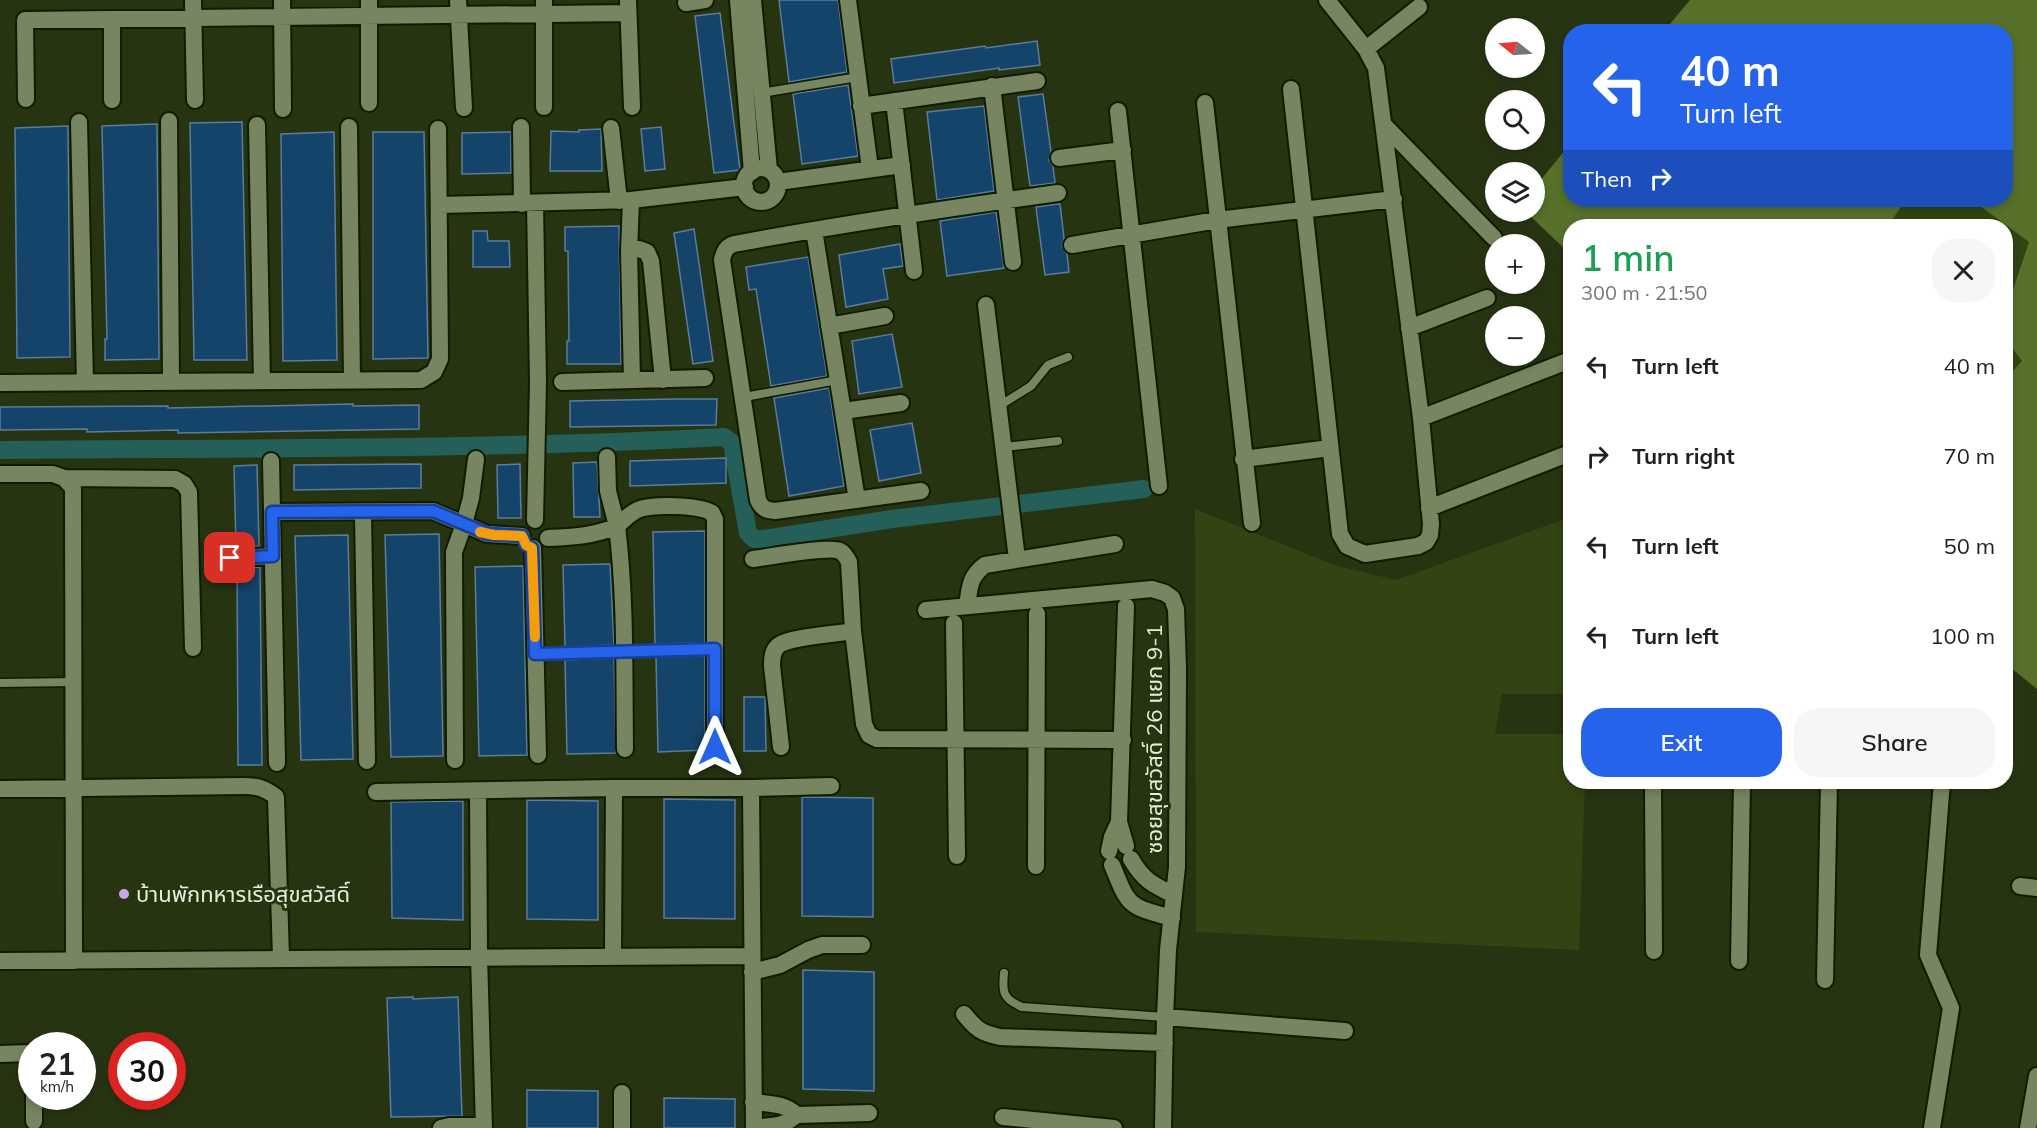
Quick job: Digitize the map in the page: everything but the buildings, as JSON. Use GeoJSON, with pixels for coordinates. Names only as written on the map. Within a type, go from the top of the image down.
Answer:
{"type":"FeatureCollection","features":[{"type":"Feature","properties":{"kind":"street"},"geometry":{"type":"LineString","coordinates":[[193,0],[195,100]]}},
{"type":"Feature","properties":{"kind":"street"},"geometry":{"type":"LineString","coordinates":[[686,3],[705,0]]}},
{"type":"Feature","properties":{"kind":"street"},"geometry":{"type":"LineString","coordinates":[[738,0],[766,175],[778,189],[775,195],[763,202],[751,199],[747,195],[745,187],[747,176],[766,175],[870,169],[902,165]]}},
{"type":"Feature","properties":{"kind":"street"},"geometry":{"type":"LineString","coordinates":[[753,0],[766,175]]}},
{"type":"Feature","properties":{"kind":"street"},"geometry":{"type":"LineString","coordinates":[[848,0],[870,169]]}},
{"type":"Feature","properties":{"kind":"street"},"geometry":{"type":"LineString","coordinates":[[1291,89],[1340,534],[1347,546],[1365,554],[1418,546],[1426,542],[1430,535],[1429,508],[1421,418],[1376,68],[1366,50],[1327,0]]}},
{"type":"Feature","properties":{"kind":"street"},"geometry":{"type":"LineString","coordinates":[[26,99],[25,20],[193,18],[283,8],[628,6],[632,107]]}},
{"type":"Feature","properties":{"kind":"street"},"geometry":{"type":"LineString","coordinates":[[458,7],[464,108]]}},
{"type":"Feature","properties":{"kind":"street"},"geometry":{"type":"LineString","coordinates":[[544,7],[544,107]]}},
{"type":"Feature","properties":{"kind":"street"},"geometry":{"type":"LineString","coordinates":[[1366,50],[1419,7]]}},
{"type":"Feature","properties":{"kind":"street"},"geometry":{"type":"LineString","coordinates":[[283,8],[283,110]]}},
{"type":"Feature","properties":{"kind":"street"},"geometry":{"type":"LineString","coordinates":[[369,8],[369,103]]}},
{"type":"Feature","properties":{"kind":"street"},"geometry":{"type":"LineString","coordinates":[[112,19],[112,100]]}},
{"type":"Feature","properties":{"kind":"street"},"geometry":{"type":"LineString","coordinates":[[861,106],[1037,81]]}},
{"type":"Feature","properties":{"kind":"street"},"geometry":{"type":"LineString","coordinates":[[992,86],[1013,262]]}},
{"type":"Feature","properties":{"kind":"street"},"geometry":{"type":"LineString","coordinates":[[894,101],[914,271]]}},
{"type":"Feature","properties":{"kind":"street"},"geometry":{"type":"LineString","coordinates":[[1205,103],[1243,459],[1252,523]]}},
{"type":"Feature","properties":{"kind":"street"},"geometry":{"type":"LineString","coordinates":[[1118,111],[1158,486]]}},
{"type":"Feature","properties":{"kind":"street"},"geometry":{"type":"LineString","coordinates":[[169,121],[171,381]]}},
{"type":"Feature","properties":{"kind":"street"},"geometry":{"type":"LineString","coordinates":[[79,122],[85,382]]}},
{"type":"Feature","properties":{"kind":"street"},"geometry":{"type":"LineString","coordinates":[[257,125],[262,381]]}},
{"type":"Feature","properties":{"kind":"street"},"geometry":{"type":"LineString","coordinates":[[1384,125],[1490,234]]}},
{"type":"Feature","properties":{"kind":"street"},"geometry":{"type":"LineString","coordinates":[[349,127],[352,380]]}},
{"type":"Feature","properties":{"kind":"street"},"geometry":{"type":"LineString","coordinates":[[521,127],[528,203],[538,382],[536,520]]}},
{"type":"Feature","properties":{"kind":"street"},"geometry":{"type":"LineString","coordinates":[[611,128],[625,200],[629,250],[632,381]]}},
{"type":"Feature","properties":{"kind":"street"},"geometry":{"type":"LineString","coordinates":[[0,383],[421,380],[434,372],[440,359],[438,129]]}},
{"type":"Feature","properties":{"kind":"street"},"geometry":{"type":"LineString","coordinates":[[1059,158],[1123,150]]}},
{"type":"Feature","properties":{"kind":"street"},"geometry":{"type":"LineString","coordinates":[[439,205],[625,200],[745,187]]}},
{"type":"Feature","properties":{"kind":"street"},"geometry":{"type":"LineString","coordinates":[[921,491],[775,511],[765,510],[758,500],[722,260],[724,252],[728,246],[735,244],[814,230],[1058,193]]}},
{"type":"Feature","properties":{"kind":"street"},"geometry":{"type":"LineString","coordinates":[[1072,244],[1217,220],[1394,199]]}},
{"type":"Feature","properties":{"kind":"street"},"geometry":{"type":"LineString","coordinates":[[814,230],[857,500]]}},
{"type":"Feature","properties":{"kind":"street"},"geometry":{"type":"LineString","coordinates":[[629,250],[639,249],[647,252],[651,261],[663,380]]}},
{"type":"Feature","properties":{"kind":"street"},"geometry":{"type":"LineString","coordinates":[[1409,328],[1487,298]]}},
{"type":"Feature","properties":{"kind":"street"},"geometry":{"type":"LineString","coordinates":[[986,305],[1017,559]]}},
{"type":"Feature","properties":{"kind":"street"},"geometry":{"type":"LineString","coordinates":[[829,326],[885,316]]}},
{"type":"Feature","properties":{"kind":"street"},"geometry":{"type":"LineString","coordinates":[[1421,418],[1563,363]]}},
{"type":"Feature","properties":{"kind":"street"},"geometry":{"type":"LineString","coordinates":[[562,382],[705,378]]}},
{"type":"Feature","properties":{"kind":"street"},"geometry":{"type":"LineString","coordinates":[[843,411],[901,403]]}},
{"type":"Feature","properties":{"kind":"street"},"geometry":{"type":"LineString","coordinates":[[1243,459],[1330,448]]}},
{"type":"Feature","properties":{"kind":"street"},"geometry":{"type":"LineString","coordinates":[[1429,508],[1563,456]]}},
{"type":"Feature","properties":{"kind":"street"},"geometry":{"type":"LineString","coordinates":[[607,457],[608,491],[617,526],[620,553],[625,749]]}},
{"type":"Feature","properties":{"kind":"street"},"geometry":{"type":"LineString","coordinates":[[455,760],[454,552],[471,498],[476,459]]}},
{"type":"Feature","properties":{"kind":"street"},"geometry":{"type":"LineString","coordinates":[[272,461],[277,763]]}},
{"type":"Feature","properties":{"kind":"street"},"geometry":{"type":"LineString","coordinates":[[0,474],[53,474],[64,478],[175,479],[184,483],[189,492],[193,648]]}},
{"type":"Feature","properties":{"kind":"street"},"geometry":{"type":"LineString","coordinates":[[64,478],[73,488],[74,962]]}},
{"type":"Feature","properties":{"kind":"street"},"geometry":{"type":"LineString","coordinates":[[548,538],[600,533],[617,526],[633,512],[643,507],[695,507],[712,513],[716,519],[715,747]]}},
{"type":"Feature","properties":{"kind":"street"},"geometry":{"type":"LineString","coordinates":[[272,512],[433,511],[488,534],[527,542],[542,547],[547,543],[550,533],[544,523],[536,520],[523,527],[527,542],[535,654],[538,756]]}},
{"type":"Feature","properties":{"kind":"street"},"geometry":{"type":"LineString","coordinates":[[363,513],[367,761]]}},
{"type":"Feature","properties":{"kind":"street"},"geometry":{"type":"LineString","coordinates":[[967,606],[971,582],[975,573],[985,565],[1115,544]]}},
{"type":"Feature","properties":{"kind":"street"},"geometry":{"type":"LineString","coordinates":[[753,558],[824,550],[839,550],[846,556],[849,562],[864,724],[869,735],[877,739],[1123,740]]}},
{"type":"Feature","properties":{"kind":"street"},"geometry":{"type":"LineString","coordinates":[[230,558],[273,556]]}},
{"type":"Feature","properties":{"kind":"street","name":"ซอยสุขสวัสดิ์ 26 แยก 9-1"},"geometry":{"type":"LineString","coordinates":[[926,610],[1152,589],[1172,598],[1176,609],[1178,669],[1177,867],[1165,1017],[1164,1128]]}},
{"type":"Feature","properties":{"kind":"street"},"geometry":{"type":"LineString","coordinates":[[1126,606],[1119,822],[1112,837],[1123,859],[1152,884],[1174,895]]}},
{"type":"Feature","properties":{"kind":"street"},"geometry":{"type":"LineString","coordinates":[[1036,866],[1037,614]]}},
{"type":"Feature","properties":{"kind":"street"},"geometry":{"type":"LineString","coordinates":[[954,623],[957,856]]}},
{"type":"Feature","properties":{"kind":"street"},"geometry":{"type":"LineString","coordinates":[[782,747],[772,666],[773,653],[778,645],[790,641],[854,631]]}},
{"type":"Feature","properties":{"kind":"street"},"geometry":{"type":"LineString","coordinates":[[0,789],[258,786],[276,797],[281,958]]}},
{"type":"Feature","properties":{"kind":"street"},"geometry":{"type":"LineString","coordinates":[[376,792],[831,786]]}},
{"type":"Feature","properties":{"kind":"street"},"geometry":{"type":"LineString","coordinates":[[613,956],[614,788]]}},
{"type":"Feature","properties":{"kind":"street"},"geometry":{"type":"LineString","coordinates":[[751,788],[754,1128],[779,1125],[797,1115],[868,1113]]}},
{"type":"Feature","properties":{"kind":"street"},"geometry":{"type":"LineString","coordinates":[[1653,789],[1654,951]]}},
{"type":"Feature","properties":{"kind":"street"},"geometry":{"type":"LineString","coordinates":[[1739,961],[1742,789]]}},
{"type":"Feature","properties":{"kind":"street"},"geometry":{"type":"LineString","coordinates":[[1825,980],[1829,789]]}},
{"type":"Feature","properties":{"kind":"street"},"geometry":{"type":"LineString","coordinates":[[1932,1128],[1951,1008],[1928,955],[1941,789]]}},
{"type":"Feature","properties":{"kind":"street"},"geometry":{"type":"LineString","coordinates":[[441,1128],[449,1126],[484,1127],[479,956],[478,791]]}},
{"type":"Feature","properties":{"kind":"street"},"geometry":{"type":"LineString","coordinates":[[1123,859],[1120,885],[1133,906],[1172,918]]}},
{"type":"Feature","properties":{"kind":"street"},"geometry":{"type":"LineString","coordinates":[[0,961],[613,956],[780,965],[822,945],[862,945]]}},
{"type":"Feature","properties":{"kind":"street"},"geometry":{"type":"LineString","coordinates":[[964,1014],[973,1026],[985,1034],[1000,1037],[1164,1042]]}},
{"type":"Feature","properties":{"kind":"street"},"geometry":{"type":"LineString","coordinates":[[1165,1017],[1345,1031]]}},
{"type":"Feature","properties":{"kind":"street"},"geometry":{"type":"LineString","coordinates":[[0,1054],[18,1053]]}},
{"type":"Feature","properties":{"kind":"street"},"geometry":{"type":"LineString","coordinates":[[2028,1128],[2037,1076]]}},
{"type":"Feature","properties":{"kind":"street"},"geometry":{"type":"LineString","coordinates":[[622,1093],[622,1128]]}},
{"type":"Feature","properties":{"kind":"street"},"geometry":{"type":"LineString","coordinates":[[753,1102],[780,1105],[789,1108],[797,1115]]}},
{"type":"Feature","properties":{"kind":"street"},"geometry":{"type":"LineString","coordinates":[[34,1110],[34,1121]]}},
{"type":"Feature","properties":{"kind":"street"},"geometry":{"type":"LineString","coordinates":[[1003,1117],[1114,1128]]}},
{"type":"Feature","properties":{"kind":"lane"},"geometry":{"type":"LineString","coordinates":[[761,93],[858,77]]}},
{"type":"Feature","properties":{"kind":"lane"},"geometry":{"type":"LineString","coordinates":[[999,406],[1030,386],[1048,364],[1068,357]]}},
{"type":"Feature","properties":{"kind":"lane"},"geometry":{"type":"LineString","coordinates":[[744,398],[838,380]]}},
{"type":"Feature","properties":{"kind":"lane"},"geometry":{"type":"LineString","coordinates":[[1005,447],[1058,441]]}},
{"type":"Feature","properties":{"kind":"lane"},"geometry":{"type":"LineString","coordinates":[[535,654],[715,649]]}},
{"type":"Feature","properties":{"kind":"lane"},"geometry":{"type":"LineString","coordinates":[[0,683],[75,682]]}},
{"type":"Feature","properties":{"kind":"lane"},"geometry":{"type":"LineString","coordinates":[[1004,973],[1002,988],[1005,996],[1012,1003],[1022,1007],[1165,1017]]}},
{"type":"Feature","properties":{"kind":"green space"},"geometry":{"type":"Polygon","coordinates":[[[1690,0],[2037,0],[2037,689],[2013,670],[2013,371],[2022,361],[2013,349],[2013,289],[2029,242],[2013,230],[2013,219],[1998,219],[1982,207],[2013,207],[2013,24],[1670,24],[1690,0]]]}},
{"type":"Feature","properties":{"kind":"green space"},"geometry":{"type":"Polygon","coordinates":[[[1563,153],[1563,207],[1901,207],[1893,219],[1563,219],[1563,247],[1536,222],[1545,222],[1545,175],[1563,153]]]}},
{"type":"Feature","properties":{"kind":"green space"},"geometry":{"type":"Polygon","coordinates":[[[1901,207],[1982,207],[1998,219],[1893,219],[1901,207]]]}},
{"type":"Feature","properties":{"kind":"green space"},"geometry":{"type":"Polygon","coordinates":[[[2013,230],[2029,242],[2013,289],[2013,230]]]}},
{"type":"Feature","properties":{"kind":"green space"},"geometry":{"type":"Polygon","coordinates":[[[2013,349],[2022,361],[2013,371],[2013,349]]]}},
{"type":"Feature","properties":{"kind":"green space"},"geometry":{"type":"Polygon","coordinates":[[[1195,509],[1334,565],[1396,580],[1563,520],[1563,694],[1502,694],[1495,734],[1563,734],[1563,789],[1585,789],[1579,950],[1196,932],[1195,509]]]}},
{"type":"Feature","properties":{"kind":"waterway"},"geometry":{"type":"LineString","coordinates":[[0,450],[453,446],[724,437],[732,443],[748,533],[754,539],[892,519],[1144,489]]}},
{"type":"Feature","properties":{"kind":"slow traffic"},"geometry":{"type":"LineString","coordinates":[[480,532],[522,536],[526,545],[532,548],[535,637]]}},
{"type":"Feature","properties":{"kind":"place","name":"บ้านพักทหารเรือสุขสวัสดิ์"},"geometry":{"type":"Point","coordinates":[124,894]}},
{"type":"Feature","properties":{"kind":"route"},"geometry":{"type":"LineString","coordinates":[[230,558],[273,556],[272,512],[433,511],[488,534],[522,536],[526,545],[532,548],[535,654],[715,649],[715,747]]}}]}
